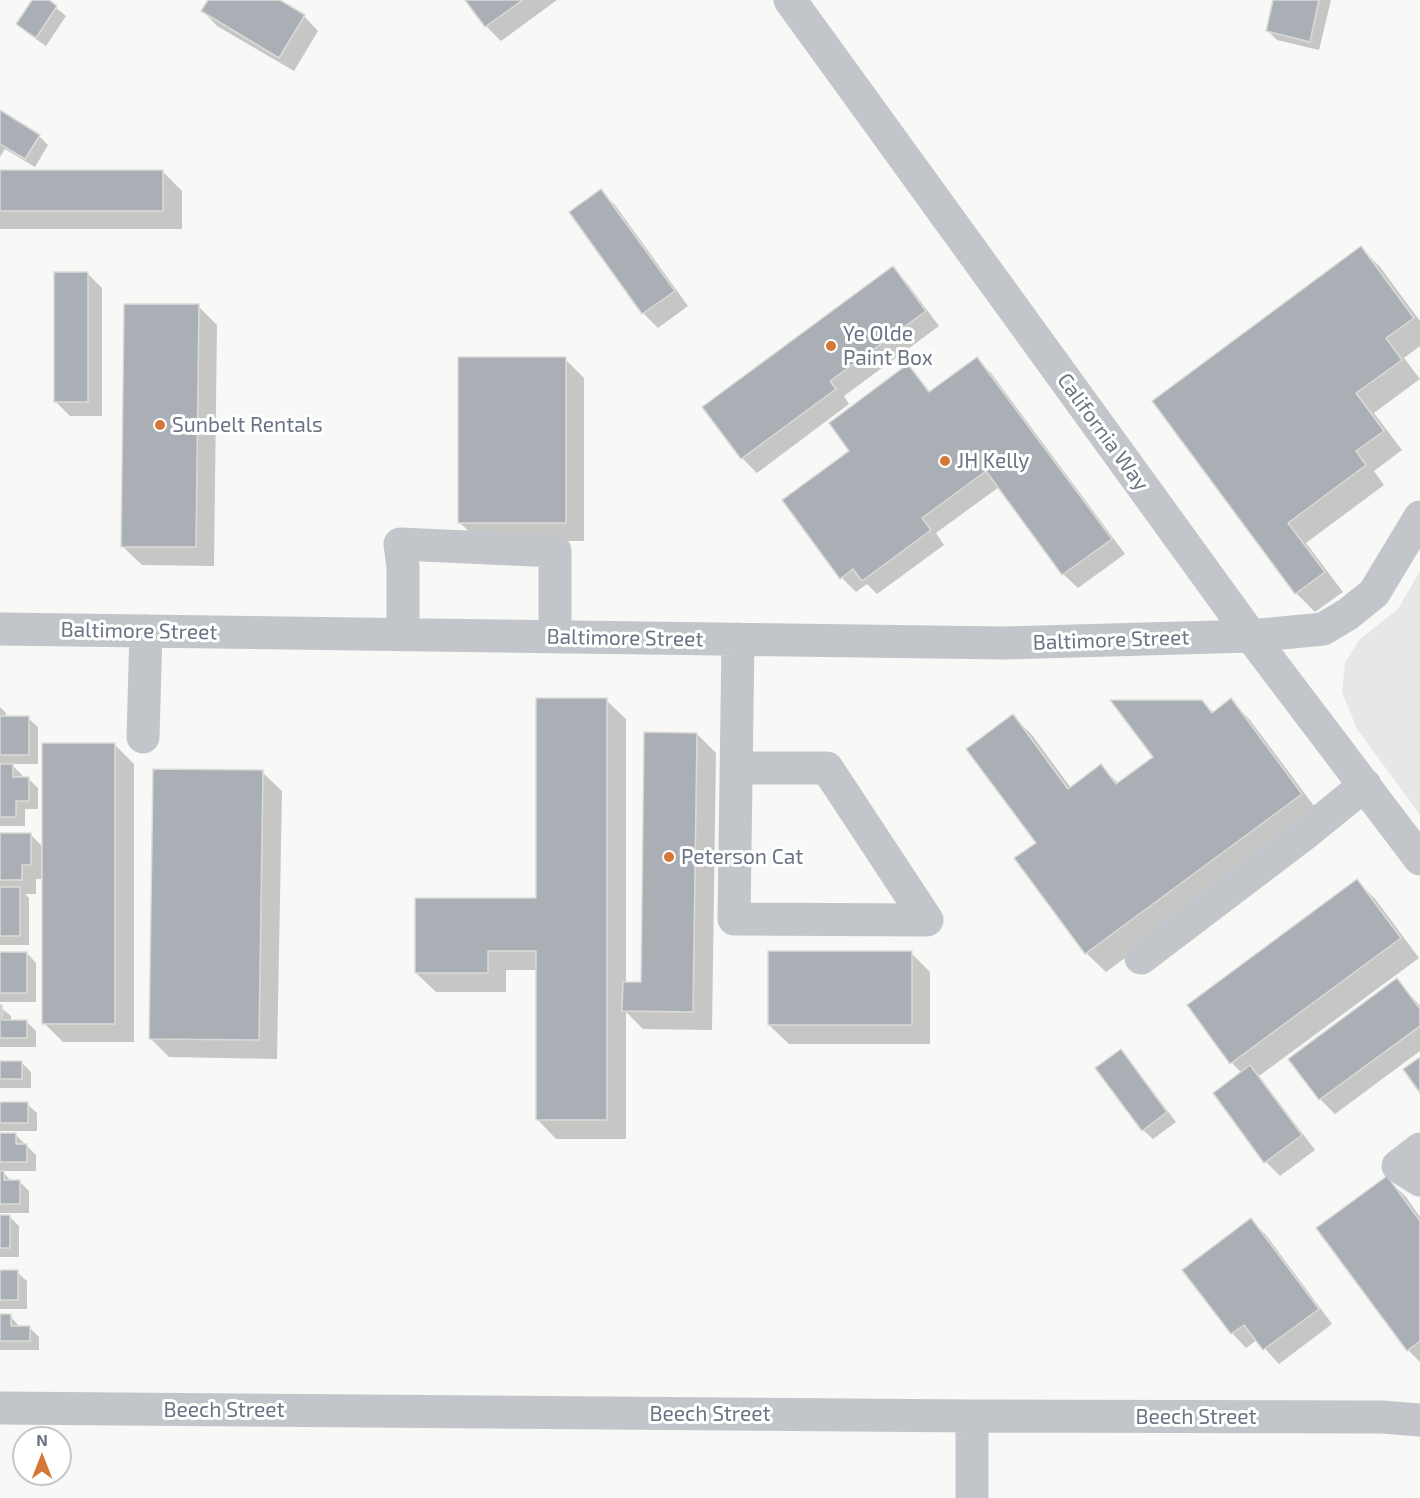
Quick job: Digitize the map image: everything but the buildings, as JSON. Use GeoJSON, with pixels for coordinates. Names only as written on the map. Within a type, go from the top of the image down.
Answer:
{"type":"FeatureCollection","features":[{"type":"Feature","properties":{"kind":"street","name":"California Way"},"geometry":{"type":"LineString","coordinates":[[790,0],[1251,636],[1420,860]]}},
{"type":"Feature","properties":{"kind":"street","name":"Baltimore Street"},"geometry":{"type":"LineString","coordinates":[[0,630],[1004,643],[1251,636],[1323,629],[1348,614],[1374,593],[1420,517]]}},
{"type":"Feature","properties":{"kind":"street"},"geometry":{"type":"LineString","coordinates":[[403,635],[400,544],[555,550],[555,637]]}},
{"type":"Feature","properties":{"kind":"street"},"geometry":{"type":"LineString","coordinates":[[143,738],[146,631]]}},
{"type":"Feature","properties":{"kind":"street"},"geometry":{"type":"LineString","coordinates":[[736,768],[826,768],[927,920],[734,919],[736,768],[738,639]]}},
{"type":"Feature","properties":{"kind":"street"},"geometry":{"type":"LineString","coordinates":[[1141,958],[1365,785]]}},
{"type":"Feature","properties":{"kind":"street"},"geometry":{"type":"LineString","coordinates":[[1420,1149],[1398,1166],[1420,1180]]}},
{"type":"Feature","properties":{"kind":"street","name":"Beech Street"},"geometry":{"type":"LineString","coordinates":[[0,1408],[1371,1417],[1420,1420]]}},
{"type":"Feature","properties":{"kind":"street"},"geometry":{"type":"LineString","coordinates":[[972,1416],[972,1498]]}},
{"type":"Feature","properties":{"kind":"shaded area"},"geometry":{"type":"Polygon","coordinates":[[[1420,571],[1420,815],[1357,729],[1342,692],[1345,663],[1359,640],[1398,609],[1420,571]]]}},
{"type":"Feature","properties":{"kind":"place","name":"Ye Olde Paint Box"},"geometry":{"type":"Point","coordinates":[831,346]}},
{"type":"Feature","properties":{"kind":"place","name":"Sunbelt Rentals"},"geometry":{"type":"Point","coordinates":[160,425]}},
{"type":"Feature","properties":{"kind":"place","name":"JH Kelly"},"geometry":{"type":"Point","coordinates":[945,461]}},
{"type":"Feature","properties":{"kind":"place","name":"Peterson Cat"},"geometry":{"type":"Point","coordinates":[669,857]}}]}
